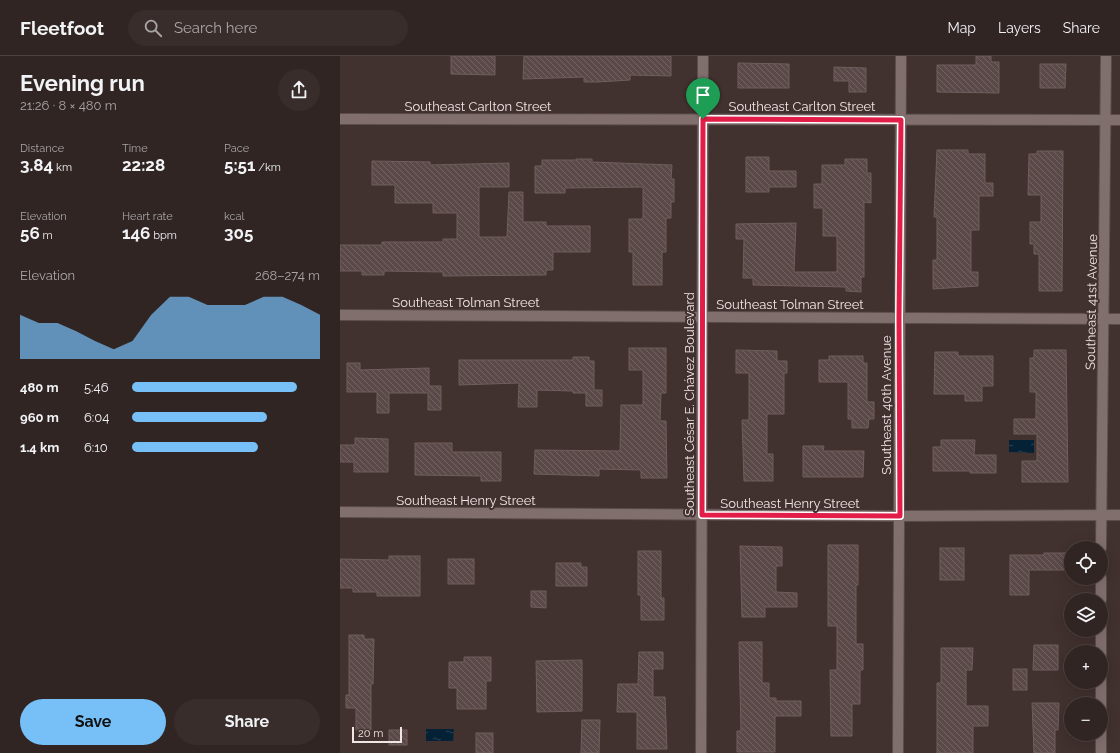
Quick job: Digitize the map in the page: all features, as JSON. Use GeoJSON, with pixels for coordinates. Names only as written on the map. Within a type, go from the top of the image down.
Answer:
{"type":"FeatureCollection","features":[{"type":"Feature","properties":{"kind":"street","name":"Southeast César E. Chávez Boulevard"},"geometry":{"type":"LineString","coordinates":[[701,753],[703,56]]}},
{"type":"Feature","properties":{"kind":"street","name":"Southeast 40th Avenue"},"geometry":{"type":"LineString","coordinates":[[898,753],[901,56]]}},
{"type":"Feature","properties":{"kind":"street","name":"Southeast 41st Avenue"},"geometry":{"type":"LineString","coordinates":[[1101,541],[1106,56]]}},
{"type":"Feature","properties":{"kind":"street","name":"Southeast Carlton Street"},"geometry":{"type":"LineString","coordinates":[[340,118],[1120,120]]}},
{"type":"Feature","properties":{"kind":"street","name":"Southeast Tolman Street"},"geometry":{"type":"LineString","coordinates":[[340,315],[1120,318]]}},
{"type":"Feature","properties":{"kind":"street","name":"Southeast Henry Street"},"geometry":{"type":"LineString","coordinates":[[340,512],[900,516],[1120,514]]}},
{"type":"Feature","properties":{"kind":"street"},"geometry":{"type":"LineString","coordinates":[[1101,637],[1101,753]]}},
{"type":"Feature","properties":{"kind":"water"},"geometry":{"type":"Polygon","coordinates":[[[1009,440],[1034,440],[1034,453],[1009,452],[1009,440]]]}},
{"type":"Feature","properties":{"kind":"water"},"geometry":{"type":"Polygon","coordinates":[[[426,729],[454,729],[453,741],[426,741],[426,729]]]}},
{"type":"Feature","properties":{"kind":"building"},"geometry":{"type":"Polygon","coordinates":[[[451,56],[495,56],[495,75],[451,74],[451,56]]]}},
{"type":"Feature","properties":{"kind":"building"},"geometry":{"type":"Polygon","coordinates":[[[524,56],[671,56],[671,76],[630,75],[630,80],[598,82],[584,82],[584,77],[523,79],[524,56]]]}},
{"type":"Feature","properties":{"kind":"building"},"geometry":{"type":"Polygon","coordinates":[[[976,56],[991,56],[991,62],[999,62],[999,93],[937,92],[937,65],[976,65],[976,56]]]}},
{"type":"Feature","properties":{"kind":"building"},"geometry":{"type":"Polygon","coordinates":[[[738,63],[789,64],[789,88],[738,88],[738,63]]]}},
{"type":"Feature","properties":{"kind":"building"},"geometry":{"type":"Polygon","coordinates":[[[1040,64],[1066,64],[1065,88],[1040,88],[1040,64]]]}},
{"type":"Feature","properties":{"kind":"building"},"geometry":{"type":"Polygon","coordinates":[[[834,67],[866,68],[866,92],[849,92],[849,81],[834,81],[834,67]]]}},
{"type":"Feature","properties":{"kind":"building"},"geometry":{"type":"Polygon","coordinates":[[[937,150],[968,150],[968,154],[985,154],[985,183],[993,183],[993,196],[979,196],[979,230],[971,230],[971,272],[978,272],[978,286],[933,289],[933,260],[937,260],[937,217],[934,217],[937,150]]]}},
{"type":"Feature","properties":{"kind":"building"},"geometry":{"type":"Polygon","coordinates":[[[1037,151],[1063,151],[1062,291],[1039,291],[1039,254],[1034,254],[1034,244],[1030,244],[1030,222],[1041,222],[1041,195],[1028,195],[1029,154],[1037,154],[1037,151]]]}},
{"type":"Feature","properties":{"kind":"building"},"geometry":{"type":"Polygon","coordinates":[[[746,157],[769,157],[769,171],[796,171],[796,187],[769,187],[769,192],[746,192],[746,157]]]}},
{"type":"Feature","properties":{"kind":"building"},"geometry":{"type":"Polygon","coordinates":[[[592,159],[592,162],[672,165],[671,179],[674,179],[674,202],[671,202],[671,218],[666,218],[666,252],[662,252],[662,285],[633,285],[633,252],[629,252],[629,219],[643,219],[643,187],[565,188],[565,193],[535,193],[535,166],[542,166],[542,160],[592,159]]]}},
{"type":"Feature","properties":{"kind":"building"},"geometry":{"type":"Polygon","coordinates":[[[845,159],[867,159],[867,173],[871,173],[871,203],[864,202],[864,277],[861,277],[861,292],[846,291],[846,287],[753,285],[753,278],[743,278],[744,239],[736,239],[736,224],[796,223],[794,272],[837,272],[837,236],[823,236],[823,208],[814,208],[814,184],[822,184],[822,165],[845,165],[845,159]]]}},
{"type":"Feature","properties":{"kind":"building"},"geometry":{"type":"Polygon","coordinates":[[[372,161],[430,162],[430,165],[509,163],[509,187],[479,187],[479,237],[507,237],[509,192],[523,192],[523,222],[546,222],[546,226],[590,226],[590,252],[553,252],[553,270],[546,270],[546,275],[443,276],[443,272],[384,271],[384,275],[362,275],[362,271],[340,271],[340,245],[382,245],[382,242],[443,242],[443,239],[457,239],[457,213],[433,213],[433,203],[395,203],[395,185],[372,185],[372,161]]]}},
{"type":"Feature","properties":{"kind":"building"},"geometry":{"type":"Polygon","coordinates":[[[629,348],[666,348],[666,393],[661,393],[660,421],[666,421],[667,478],[641,478],[641,470],[599,469],[599,476],[534,474],[535,450],[620,451],[621,405],[643,405],[643,370],[629,370],[629,348]]]}},
{"type":"Feature","properties":{"kind":"building"},"geometry":{"type":"Polygon","coordinates":[[[736,350],[777,351],[777,361],[787,361],[787,373],[784,373],[784,414],[767,414],[767,454],[773,454],[773,481],[744,481],[742,420],[749,420],[749,373],[736,373],[736,350]]]}},
{"type":"Feature","properties":{"kind":"building"},"geometry":{"type":"Polygon","coordinates":[[[1034,350],[1066,350],[1068,482],[1022,482],[1022,461],[1037,461],[1037,434],[1014,434],[1014,419],[1036,419],[1036,392],[1030,392],[1030,358],[1034,358],[1034,350]]]}},
{"type":"Feature","properties":{"kind":"building"},"geometry":{"type":"Polygon","coordinates":[[[935,352],[958,352],[958,356],[993,356],[993,386],[982,386],[982,401],[965,401],[965,394],[934,394],[935,352]]]}},
{"type":"Feature","properties":{"kind":"building"},"geometry":{"type":"Polygon","coordinates":[[[829,356],[863,356],[863,363],[867,363],[867,402],[874,402],[874,419],[869,419],[868,428],[852,428],[852,419],[848,419],[848,382],[819,382],[819,360],[829,360],[829,356]]]}},
{"type":"Feature","properties":{"kind":"building"},"geometry":{"type":"Polygon","coordinates":[[[573,357],[589,357],[589,361],[594,361],[594,390],[602,390],[602,406],[586,406],[586,393],[573,393],[573,391],[537,390],[537,407],[518,407],[519,383],[459,385],[459,360],[573,360],[573,357]]]}},
{"type":"Feature","properties":{"kind":"building"},"geometry":{"type":"Polygon","coordinates":[[[347,363],[360,363],[360,370],[429,368],[429,386],[441,386],[441,410],[428,410],[428,393],[389,393],[389,413],[377,413],[377,392],[347,392],[347,363]]]}},
{"type":"Feature","properties":{"kind":"building"},"geometry":{"type":"Polygon","coordinates":[[[355,438],[388,439],[388,472],[354,472],[354,462],[340,462],[340,445],[355,445],[355,438]]]}},
{"type":"Feature","properties":{"kind":"building"},"geometry":{"type":"Polygon","coordinates":[[[941,440],[975,440],[974,455],[996,455],[996,473],[933,471],[933,447],[941,447],[941,440]]]}},
{"type":"Feature","properties":{"kind":"building"},"geometry":{"type":"Polygon","coordinates":[[[415,443],[452,443],[452,452],[501,452],[501,481],[481,481],[481,476],[415,475],[415,443]]]}},
{"type":"Feature","properties":{"kind":"building"},"geometry":{"type":"Polygon","coordinates":[[[803,446],[824,446],[823,451],[864,451],[863,477],[803,477],[803,446]]]}},
{"type":"Feature","properties":{"kind":"building"},"geometry":{"type":"Polygon","coordinates":[[[828,545],[858,545],[856,644],[863,644],[863,670],[860,670],[860,704],[852,704],[852,736],[831,736],[830,670],[837,670],[837,626],[828,626],[828,545]]]}},
{"type":"Feature","properties":{"kind":"building"},"geometry":{"type":"Polygon","coordinates":[[[740,546],[782,547],[782,566],[776,566],[776,592],[797,593],[797,607],[765,607],[765,617],[742,617],[740,546]]]}},
{"type":"Feature","properties":{"kind":"building"},"geometry":{"type":"Polygon","coordinates":[[[940,548],[964,548],[964,580],[940,580],[940,548]]]}},
{"type":"Feature","properties":{"kind":"building"},"geometry":{"type":"Polygon","coordinates":[[[638,551],[661,551],[661,598],[664,598],[664,620],[641,620],[641,595],[638,595],[638,551]]]}},
{"type":"Feature","properties":{"kind":"building"},"geometry":{"type":"Polygon","coordinates":[[[1044,553],[1064,553],[1064,570],[1029,570],[1029,595],[1010,595],[1010,555],[1044,555],[1044,553]]]}},
{"type":"Feature","properties":{"kind":"building"},"geometry":{"type":"Polygon","coordinates":[[[389,556],[420,556],[420,596],[377,596],[377,592],[353,592],[353,588],[340,588],[340,559],[389,560],[389,556]]]}},
{"type":"Feature","properties":{"kind":"building"},"geometry":{"type":"Polygon","coordinates":[[[448,559],[474,559],[474,584],[448,584],[448,559]]]}},
{"type":"Feature","properties":{"kind":"building"},"geometry":{"type":"Polygon","coordinates":[[[556,563],[581,563],[581,567],[587,567],[587,586],[556,586],[556,563]]]}},
{"type":"Feature","properties":{"kind":"building"},"geometry":{"type":"Polygon","coordinates":[[[531,591],[546,591],[546,608],[531,607],[531,591]]]}},
{"type":"Feature","properties":{"kind":"building"},"geometry":{"type":"Polygon","coordinates":[[[349,635],[364,635],[364,639],[374,639],[373,684],[371,684],[371,730],[356,730],[356,708],[346,708],[346,695],[349,695],[349,635]]]}},
{"type":"Feature","properties":{"kind":"building"},"geometry":{"type":"Polygon","coordinates":[[[739,642],[762,642],[762,683],[769,683],[769,698],[776,698],[776,701],[801,701],[801,716],[775,716],[775,752],[737,752],[737,731],[741,731],[739,642]]]}},
{"type":"Feature","properties":{"kind":"building"},"geometry":{"type":"Polygon","coordinates":[[[1034,645],[1058,645],[1058,670],[1033,670],[1034,645]]]}},
{"type":"Feature","properties":{"kind":"building"},"geometry":{"type":"Polygon","coordinates":[[[941,648],[973,648],[972,670],[966,670],[966,706],[988,706],[988,726],[973,726],[973,753],[937,753],[937,683],[941,683],[941,648]]]}},
{"type":"Feature","properties":{"kind":"building"},"geometry":{"type":"Polygon","coordinates":[[[639,652],[663,652],[663,669],[653,669],[653,697],[665,697],[667,749],[637,749],[637,712],[617,712],[618,684],[638,684],[639,652]]]}},
{"type":"Feature","properties":{"kind":"building"},"geometry":{"type":"Polygon","coordinates":[[[464,657],[491,657],[491,681],[486,681],[486,709],[457,709],[457,688],[449,688],[449,662],[464,662],[464,657]]]}},
{"type":"Feature","properties":{"kind":"building"},"geometry":{"type":"Polygon","coordinates":[[[582,660],[582,711],[537,712],[536,661],[582,660]]]}},
{"type":"Feature","properties":{"kind":"building"},"geometry":{"type":"Polygon","coordinates":[[[1013,669],[1027,669],[1027,690],[1013,690],[1013,669]]]}},
{"type":"Feature","properties":{"kind":"building"},"geometry":{"type":"Polygon","coordinates":[[[1032,703],[1059,703],[1058,730],[1055,730],[1055,753],[1034,753],[1032,703]]]}},
{"type":"Feature","properties":{"kind":"building"},"geometry":{"type":"Polygon","coordinates":[[[582,720],[600,720],[599,753],[581,753],[582,720]]]}},
{"type":"Feature","properties":{"kind":"building"},"geometry":{"type":"Polygon","coordinates":[[[389,730],[407,730],[407,745],[389,745],[389,730]]]}},
{"type":"Feature","properties":{"kind":"building"},"geometry":{"type":"Polygon","coordinates":[[[476,733],[493,733],[493,753],[476,753],[476,733]]]}},
{"type":"Feature","properties":{"kind":"route"},"geometry":{"type":"LineString","coordinates":[[703,119],[901,120],[899,318],[900,516],[702,515],[703,119]]}}]}
